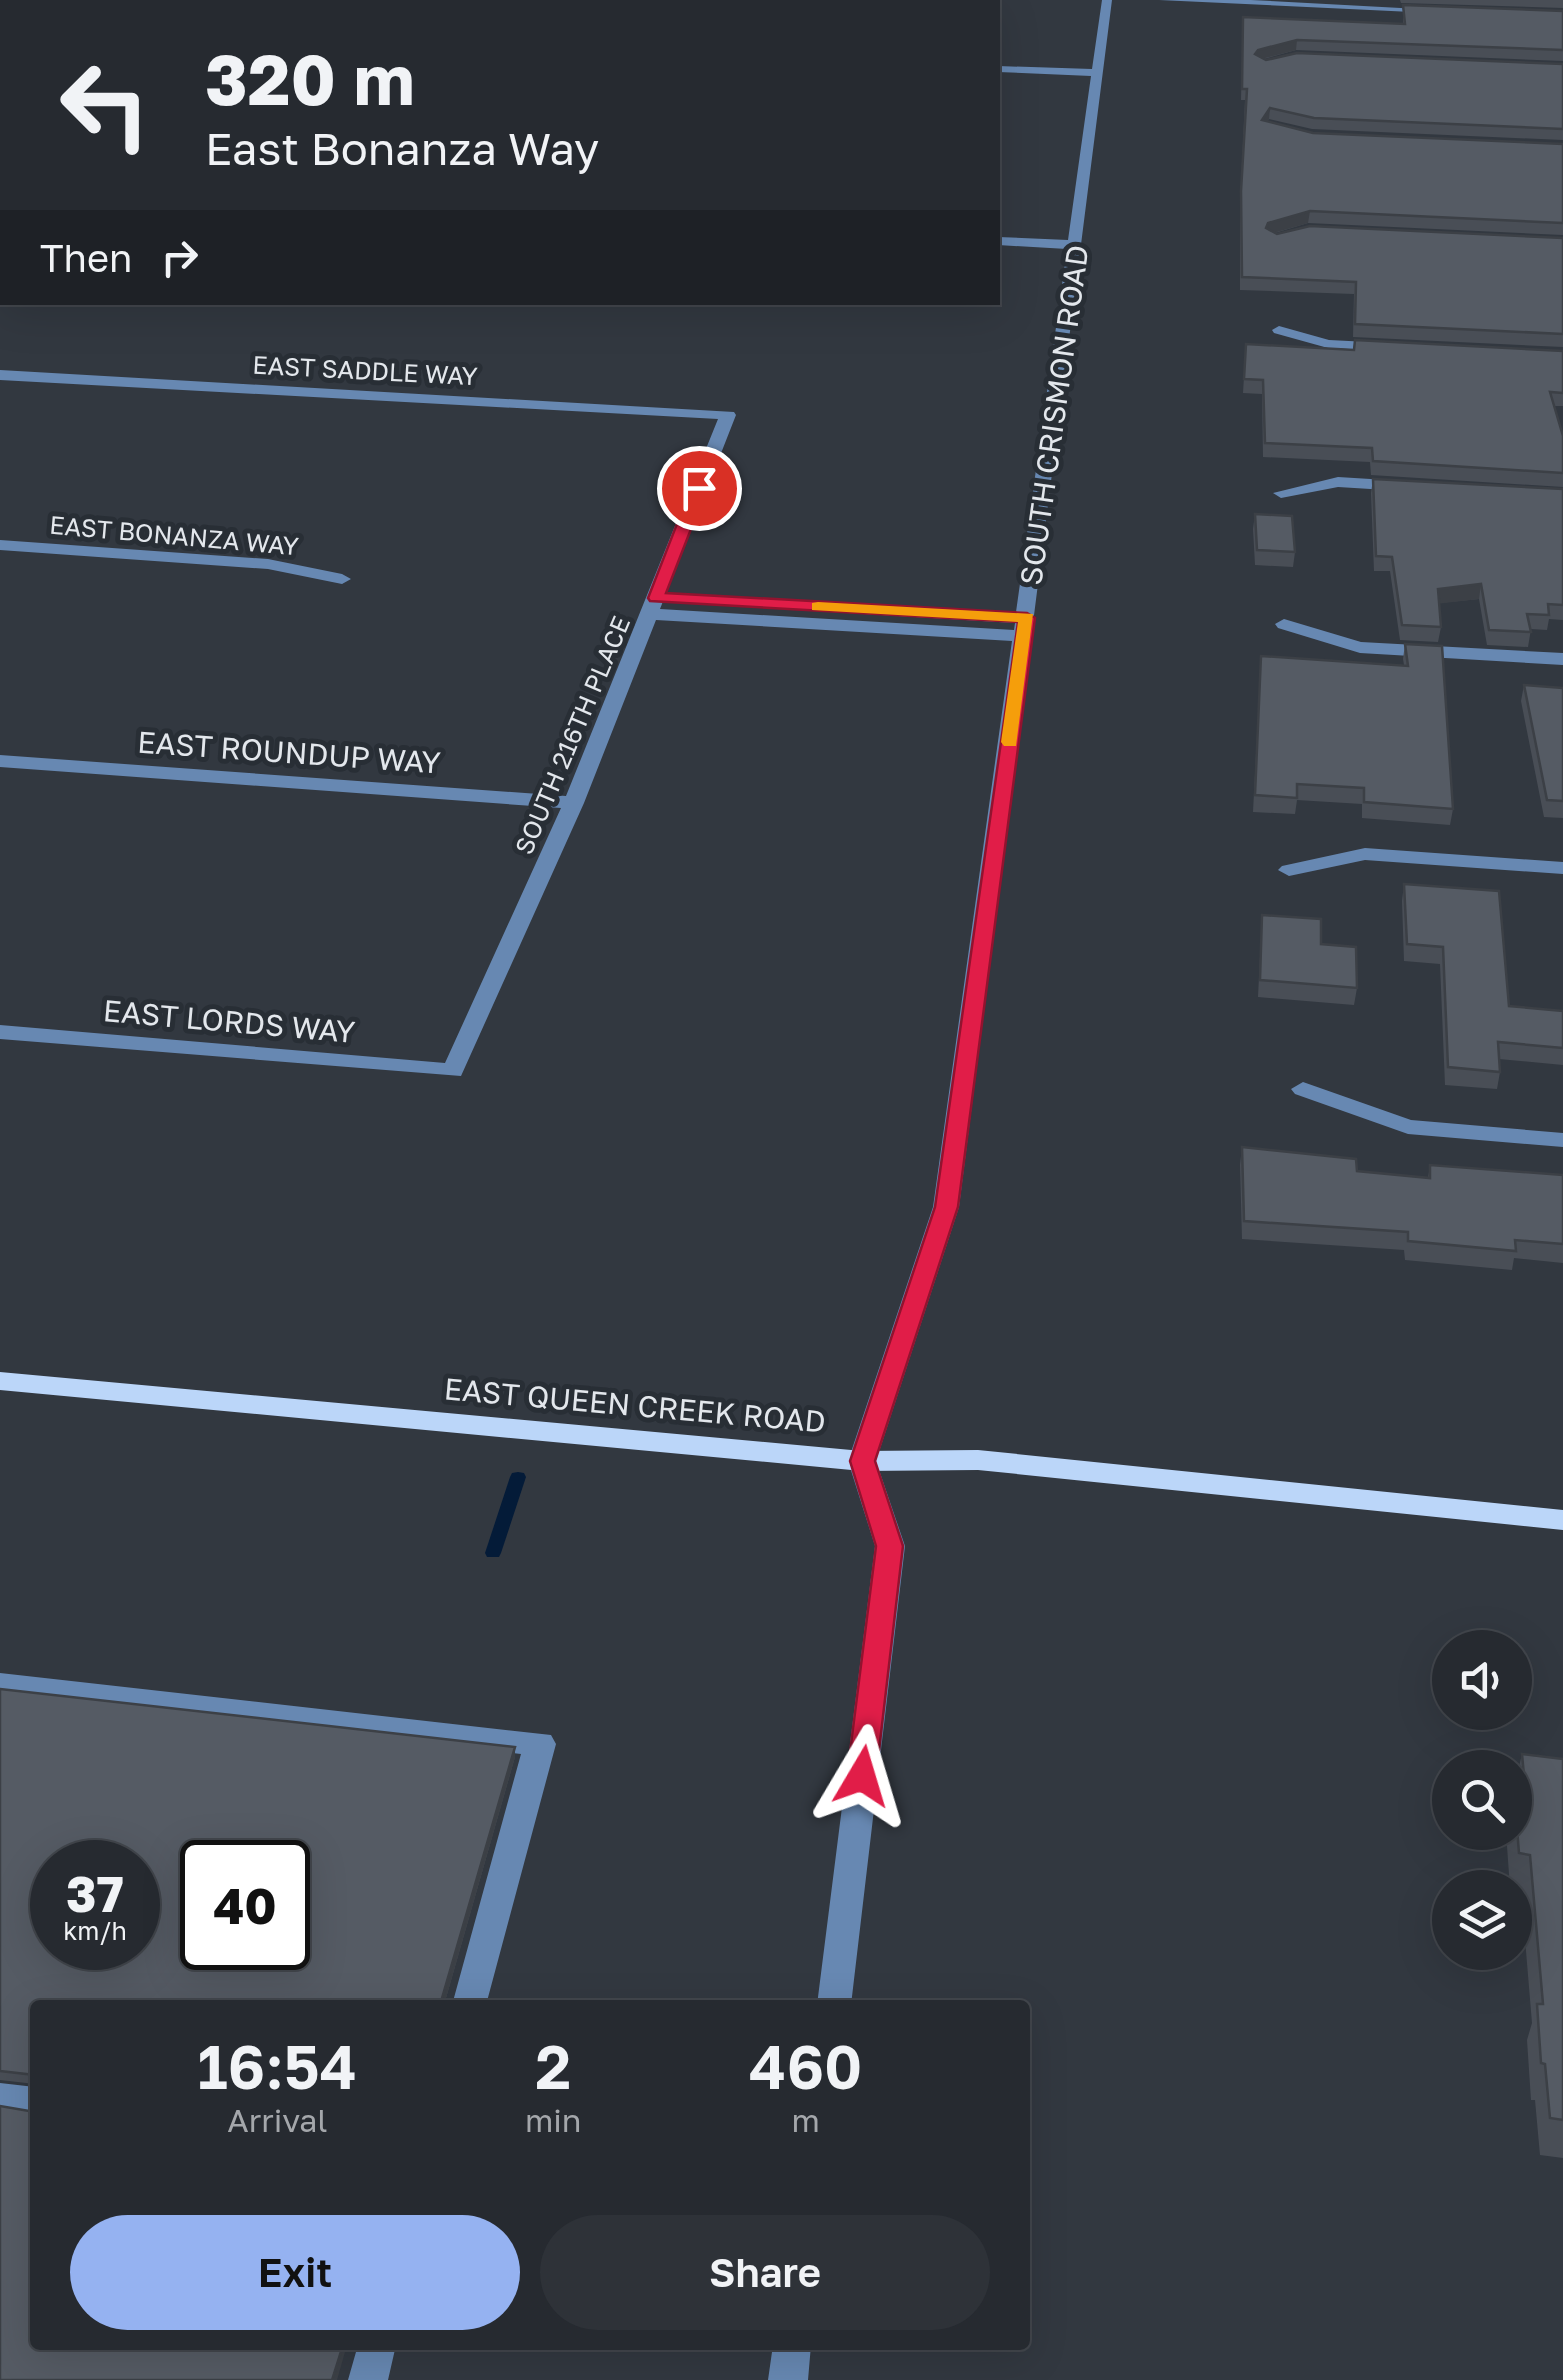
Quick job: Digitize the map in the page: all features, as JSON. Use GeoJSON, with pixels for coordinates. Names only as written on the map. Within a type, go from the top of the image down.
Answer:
{"type":"FeatureCollection","features":[{"type":"Feature","properties":{"kind":"main road","name":"EAST QUEEN CREEK ROAD"},"geometry":{"type":"LineString","coordinates":[[0,1382],[862,1461],[978,1460],[1563,1520]]}},
{"type":"Feature","properties":{"kind":"street","name":"SOUTH CRISMON ROAD"},"geometry":{"type":"LineString","coordinates":[[862,1461],[946,1207],[1108,0]]}},
{"type":"Feature","properties":{"kind":"street"},"geometry":{"type":"LineString","coordinates":[[1164,0],[1443,10]]}},
{"type":"Feature","properties":{"kind":"street"},"geometry":{"type":"LineString","coordinates":[[1000,69],[1098,73]]}},
{"type":"Feature","properties":{"kind":"street"},"geometry":{"type":"LineString","coordinates":[[1000,241],[1078,245]]}},
{"type":"Feature","properties":{"kind":"street"},"geometry":{"type":"LineString","coordinates":[[1279,330],[1328,344],[1406,348]]}},
{"type":"Feature","properties":{"kind":"street","name":"EAST SADDLE WAY"},"geometry":{"type":"LineString","coordinates":[[0,375],[728,415]]}},
{"type":"Feature","properties":{"kind":"street","name":"SOUTH 216TH PLACE"},"geometry":{"type":"LineString","coordinates":[[453,1071],[574,802],[728,415]]}},
{"type":"Feature","properties":{"kind":"street"},"geometry":{"type":"LineString","coordinates":[[1281,493],[1338,482],[1413,486]]}},
{"type":"Feature","properties":{"kind":"street","name":"EAST BONANZA WAY"},"geometry":{"type":"LineString","coordinates":[[4,549],[268,564],[342,578]]}},
{"type":"Feature","properties":{"kind":"street"},"geometry":{"type":"LineString","coordinates":[[653,606],[1026,627]]}},
{"type":"Feature","properties":{"kind":"street"},"geometry":{"type":"LineString","coordinates":[[1284,624],[1360,646],[1563,660]]}},
{"type":"Feature","properties":{"kind":"street","name":"EAST ROUNDUP WAY"},"geometry":{"type":"LineString","coordinates":[[0,761],[574,802]]}},
{"type":"Feature","properties":{"kind":"street"},"geometry":{"type":"LineString","coordinates":[[1288,870],[1365,854],[1563,868]]}},
{"type":"Feature","properties":{"kind":"street","name":"EAST LORDS WAY"},"geometry":{"type":"LineString","coordinates":[[0,1032],[453,1071]]}},
{"type":"Feature","properties":{"kind":"street"},"geometry":{"type":"LineString","coordinates":[[1303,1089],[1408,1127],[1563,1140]]}},
{"type":"Feature","properties":{"kind":"street"},"geometry":{"type":"LineString","coordinates":[[835,2000],[890,1546],[862,1461]]}},
{"type":"Feature","properties":{"kind":"street"},"geometry":{"type":"LineString","coordinates":[[0,1684],[540,1744],[471,2000]]}},
{"type":"Feature","properties":{"kind":"street"},"geometry":{"type":"LineString","coordinates":[[0,2098],[30,2102]]}},
{"type":"Feature","properties":{"kind":"street"},"geometry":{"type":"LineString","coordinates":[[368,2380],[377,2350]]}},
{"type":"Feature","properties":{"kind":"street"},"geometry":{"type":"LineString","coordinates":[[788,2380],[791,2350]]}},
{"type":"Feature","properties":{"kind":"building"},"geometry":{"type":"Polygon","coordinates":[[[1403,5],[1563,11],[1563,50],[1297,40],[1255,54],[1266,60],[1297,53],[1563,64],[1563,129],[1314,118],[1270,108],[1262,120],[1313,133],[1563,144],[1563,223],[1310,211],[1268,223],[1266,228],[1277,234],[1310,226],[1563,238],[1563,334],[1355,324],[1356,282],[1242,277],[1241,191],[1247,89],[1242,89],[1243,17],[1405,24],[1403,5]]]}},
{"type":"Feature","properties":{"kind":"building"},"geometry":{"type":"Polygon","coordinates":[[[1355,340],[1563,351],[1563,393],[1550,392],[1563,436],[1563,473],[1373,461],[1372,448],[1265,443],[1263,380],[1244,379],[1246,344],[1354,350],[1355,340]]]}},
{"type":"Feature","properties":{"kind":"building"},"geometry":{"type":"Polygon","coordinates":[[[1373,479],[1563,489],[1563,605],[1548,604],[1549,615],[1527,614],[1531,632],[1489,630],[1481,584],[1438,589],[1441,627],[1402,625],[1392,557],[1376,556],[1373,479]]]}},
{"type":"Feature","properties":{"kind":"building"},"geometry":{"type":"Polygon","coordinates":[[[1255,514],[1292,516],[1295,552],[1257,550],[1255,514]]]}},
{"type":"Feature","properties":{"kind":"building"},"geometry":{"type":"Polygon","coordinates":[[[1405,644],[1442,646],[1453,809],[1364,802],[1364,788],[1297,784],[1297,798],[1255,795],[1261,656],[1408,666],[1405,644]]]}},
{"type":"Feature","properties":{"kind":"building"},"geometry":{"type":"Polygon","coordinates":[[[1524,685],[1563,688],[1563,801],[1547,800],[1524,685]]]}},
{"type":"Feature","properties":{"kind":"building"},"geometry":{"type":"Polygon","coordinates":[[[1404,884],[1499,891],[1509,1006],[1563,1011],[1563,1048],[1498,1042],[1500,1072],[1448,1067],[1443,947],[1407,944],[1404,884]]]}},
{"type":"Feature","properties":{"kind":"building"},"geometry":{"type":"Polygon","coordinates":[[[1262,915],[1321,919],[1321,944],[1356,947],[1357,988],[1260,980],[1262,915]]]}},
{"type":"Feature","properties":{"kind":"building"},"geometry":{"type":"Polygon","coordinates":[[[1242,1147],[1356,1159],[1357,1171],[1430,1178],[1430,1165],[1563,1175],[1563,1244],[1515,1240],[1516,1251],[1408,1241],[1408,1232],[1244,1221],[1242,1147]]]}},
{"type":"Feature","properties":{"kind":"building"},"geometry":{"type":"Polygon","coordinates":[[[0,1689],[515,1747],[441,2000],[30,2000],[30,2074],[0,2071],[0,1689]]]}},
{"type":"Feature","properties":{"kind":"building"},"geometry":{"type":"Polygon","coordinates":[[[1532,1755],[1563,1759],[1563,2120],[1550,2118],[1545,2064],[1541,2063],[1537,2004],[1543,2004],[1532,1870],[1530,1855],[1519,1853],[1532,1850],[1532,1755]]]}},
{"type":"Feature","properties":{"kind":"building"},"geometry":{"type":"Polygon","coordinates":[[[0,2106],[30,2111],[30,2350],[341,2350],[332,2380],[0,2380],[0,2106]]]}},
{"type":"Feature","properties":{"kind":"waterway"},"geometry":{"type":"LineString","coordinates":[[493,1553],[518,1477]]}},
{"type":"Feature","properties":{"kind":"slow traffic"},"geometry":{"type":"LineString","coordinates":[[818,607],[1027,618],[1010,742]]}},
{"type":"Feature","properties":{"kind":"route"},"geometry":{"type":"LineString","coordinates":[[699,488],[656,598],[1027,618],[946,1207],[862,1461],[890,1546],[862,1776]]}}]}
